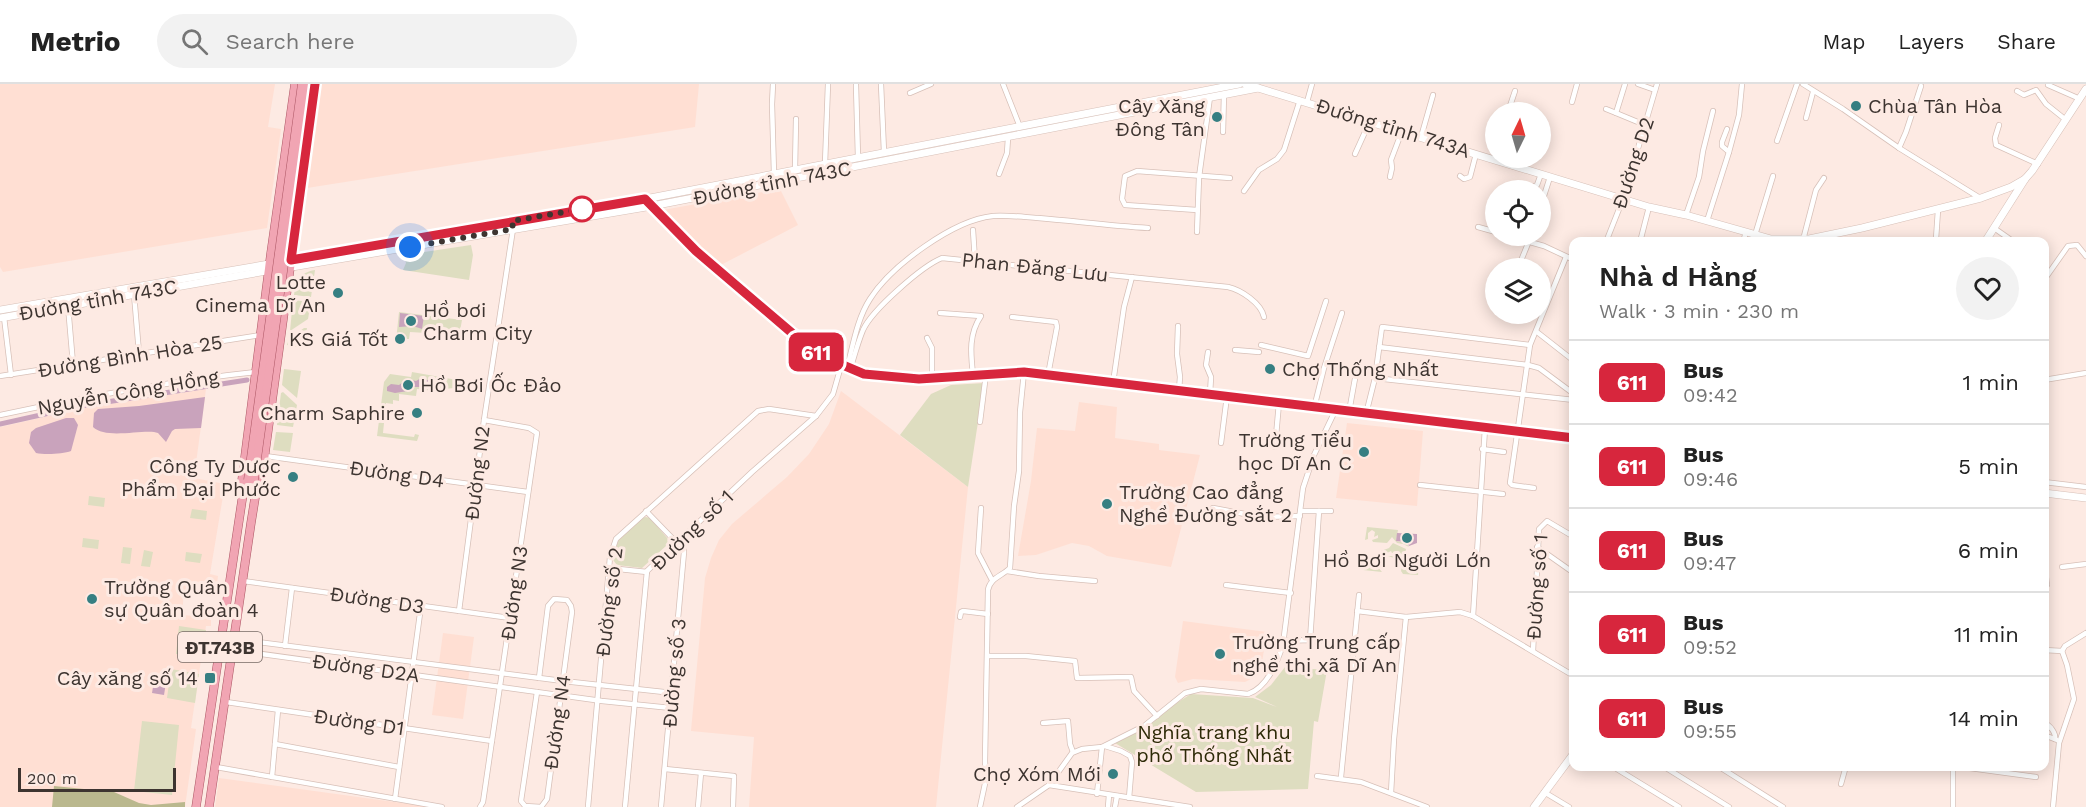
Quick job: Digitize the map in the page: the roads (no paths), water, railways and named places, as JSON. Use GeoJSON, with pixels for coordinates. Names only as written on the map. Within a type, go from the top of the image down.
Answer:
{"type":"FeatureCollection","features":[{"type":"Feature","properties":{"kind":"main road","name":"ĐT.743B"},"geometry":{"type":"LineString","coordinates":[[256,492],[249,482],[242,480],[295,84]]}},
{"type":"Feature","properties":{"kind":"main road","name":"ĐT.743B"},"geometry":{"type":"LineString","coordinates":[[249,482],[302,84]]}},
{"type":"Feature","properties":{"kind":"main road","name":"ĐT.743B"},"geometry":{"type":"LineString","coordinates":[[196,807],[249,482],[309,84]]}},
{"type":"Feature","properties":{"kind":"main road","name":"ĐT.743B"},"geometry":{"type":"LineString","coordinates":[[209,807],[256,492],[261,482],[265,456],[315,84]]}},
{"type":"Feature","properties":{"kind":"main road","name":"Đường tỉnh 743C"},"geometry":{"type":"LineString","coordinates":[[2,313],[389,247],[652,206],[1210,97],[1239,84]]}},
{"type":"Feature","properties":{"kind":"main road","name":"Đường tỉnh 743A"},"geometry":{"type":"LineString","coordinates":[[1245,84],[1485,156]]}},
{"type":"Feature","properties":{"kind":"main road","name":"Đường tỉnh 743C"},"geometry":{"type":"LineString","coordinates":[[389,247],[512,221],[645,199],[1020,127],[1225,90],[1258,88]]}},
{"type":"Feature","properties":{"kind":"main road","name":"Đường tỉnh 743A"},"geometry":{"type":"LineString","coordinates":[[1837,237],[1981,198],[2025,180],[2038,164],[2086,89]]}},
{"type":"Feature","properties":{"kind":"main road"},"geometry":{"type":"LineString","coordinates":[[2079,101],[2086,110]]}},
{"type":"Feature","properties":{"kind":"main road","name":"Đường tỉnh 743A"},"geometry":{"type":"LineString","coordinates":[[1523,168],[1649,207],[1686,215],[1761,237]]}},
{"type":"Feature","properties":{"kind":"main road"},"geometry":{"type":"LineString","coordinates":[[1988,237],[2025,180]]}},
{"type":"Feature","properties":{"kind":"main road"},"geometry":{"type":"LineString","coordinates":[[645,199],[696,251],[751,300],[815,351],[846,368],[878,377],[932,378],[1024,372],[1569,437]]}},
{"type":"Feature","properties":{"kind":"main road"},"geometry":{"type":"LineString","coordinates":[[512,221],[513,229]]}},
{"type":"Feature","properties":{"kind":"main road","name":"Đường tỉnh 743C"},"geometry":{"type":"LineString","coordinates":[[2,313],[68,306],[138,291]]}},
{"type":"Feature","properties":{"kind":"main road"},"geometry":{"type":"LineString","coordinates":[[2049,494],[2086,498]]}},
{"type":"Feature","properties":{"kind":"main road"},"geometry":{"type":"LineString","coordinates":[[1534,807],[1569,760]]}},
{"type":"Feature","properties":{"kind":"street"},"geometry":{"type":"LineString","coordinates":[[773,84],[774,174]]}},
{"type":"Feature","properties":{"kind":"street"},"geometry":{"type":"LineString","coordinates":[[825,164],[828,84]]}},
{"type":"Feature","properties":{"kind":"street"},"geometry":{"type":"LineString","coordinates":[[881,84],[884,152]]}},
{"type":"Feature","properties":{"kind":"street"},"geometry":{"type":"LineString","coordinates":[[910,93],[929,84]]}},
{"type":"Feature","properties":{"kind":"street"},"geometry":{"type":"LineString","coordinates":[[1003,84],[1020,127]]}},
{"type":"Feature","properties":{"kind":"street"},"geometry":{"type":"LineString","coordinates":[[1244,191],[1259,170],[1277,159],[1284,150],[1312,84]]}},
{"type":"Feature","properties":{"kind":"street"},"geometry":{"type":"LineString","coordinates":[[1572,102],[1577,84]]}},
{"type":"Feature","properties":{"kind":"street"},"geometry":{"type":"LineString","coordinates":[[1616,113],[1625,84]]}},
{"type":"Feature","properties":{"kind":"street"},"geometry":{"type":"LineString","coordinates":[[1638,84],[1656,87]]}},
{"type":"Feature","properties":{"kind":"street"},"geometry":{"type":"LineString","coordinates":[[1707,221],[1739,115],[1742,84]]}},
{"type":"Feature","properties":{"kind":"street"},"geometry":{"type":"LineString","coordinates":[[1777,141],[1797,84]]}},
{"type":"Feature","properties":{"kind":"street"},"geometry":{"type":"LineString","coordinates":[[1803,84],[1899,148],[1981,198]]}},
{"type":"Feature","properties":{"kind":"street"},"geometry":{"type":"LineString","coordinates":[[856,85],[858,158]]}},
{"type":"Feature","properties":{"kind":"street"},"geometry":{"type":"LineString","coordinates":[[2048,85],[2079,101]]}},
{"type":"Feature","properties":{"kind":"street"},"geometry":{"type":"LineString","coordinates":[[1899,148],[1921,86]]}},
{"type":"Feature","properties":{"kind":"street","name":"Đường D2"},"geometry":{"type":"LineString","coordinates":[[1608,237],[1623,199],[1656,87]]}},
{"type":"Feature","properties":{"kind":"street"},"geometry":{"type":"LineString","coordinates":[[1223,132],[1225,90]]}},
{"type":"Feature","properties":{"kind":"street"},"geometry":{"type":"LineString","coordinates":[[2018,91],[2024,95],[2036,90],[2046,104],[2066,120]]}},
{"type":"Feature","properties":{"kind":"street"},"geometry":{"type":"LineString","coordinates":[[1511,102],[1515,91]]}},
{"type":"Feature","properties":{"kind":"street"},"geometry":{"type":"LineString","coordinates":[[1806,118],[1813,92]]}},
{"type":"Feature","properties":{"kind":"street"},"geometry":{"type":"LineString","coordinates":[[1421,137],[1433,95]]}},
{"type":"Feature","properties":{"kind":"street"},"geometry":{"type":"LineString","coordinates":[[1197,232],[1199,177],[1210,97]]}},
{"type":"Feature","properties":{"kind":"street"},"geometry":{"type":"LineString","coordinates":[[1606,110],[1645,125]]}},
{"type":"Feature","properties":{"kind":"street"},"geometry":{"type":"LineString","coordinates":[[1686,215],[1699,177],[1713,111]]}},
{"type":"Feature","properties":{"kind":"street"},"geometry":{"type":"LineString","coordinates":[[795,170],[796,119]]}},
{"type":"Feature","properties":{"kind":"street"},"geometry":{"type":"LineString","coordinates":[[1355,154],[1370,121]]}},
{"type":"Feature","properties":{"kind":"street"},"geometry":{"type":"LineString","coordinates":[[1999,125],[1995,138],[1996,145],[2038,164]]}},
{"type":"Feature","properties":{"kind":"street"},"geometry":{"type":"LineString","coordinates":[[1727,129],[1722,146],[1729,152]]}},
{"type":"Feature","properties":{"kind":"street"},"geometry":{"type":"LineString","coordinates":[[1390,177],[1391,158],[1402,131]]}},
{"type":"Feature","properties":{"kind":"street"},"geometry":{"type":"LineString","coordinates":[[999,174],[1007,153],[1008,138]]}},
{"type":"Feature","properties":{"kind":"street"},"geometry":{"type":"LineString","coordinates":[[1460,176],[1464,179],[1470,177],[1476,154]]}},
{"type":"Feature","properties":{"kind":"street"},"geometry":{"type":"LineString","coordinates":[[1197,210],[1125,205],[1122,199],[1125,176],[1137,171],[1230,178]]}},
{"type":"Feature","properties":{"kind":"street"},"geometry":{"type":"LineString","coordinates":[[1538,180],[1541,174]]}},
{"type":"Feature","properties":{"kind":"street"},"geometry":{"type":"LineString","coordinates":[[1755,235],[1773,176]]}},
{"type":"Feature","properties":{"kind":"street"},"geometry":{"type":"LineString","coordinates":[[1804,237],[1816,190],[1824,178]]}},
{"type":"Feature","properties":{"kind":"street"},"geometry":{"type":"LineString","coordinates":[[1641,237],[1649,207]]}},
{"type":"Feature","properties":{"kind":"street"},"geometry":{"type":"LineString","coordinates":[[1936,237],[1938,210]]}},
{"type":"Feature","properties":{"kind":"street"},"geometry":{"type":"LineString","coordinates":[[846,368],[860,320],[873,294],[902,263],[935,239],[957,228],[985,217],[994,216],[1148,228]]}},
{"type":"Feature","properties":{"kind":"street"},"geometry":{"type":"LineString","coordinates":[[1478,227],[1485,229]]}},
{"type":"Feature","properties":{"kind":"street"},"geometry":{"type":"LineString","coordinates":[[1994,228],[2007,237]]}},
{"type":"Feature","properties":{"kind":"street","name":"Đường N2"},"geometry":{"type":"LineString","coordinates":[[459,611],[484,420],[513,229]]}},
{"type":"Feature","properties":{"kind":"street"},"geometry":{"type":"LineString","coordinates":[[973,230],[975,261]]}},
{"type":"Feature","properties":{"kind":"street"},"geometry":{"type":"LineString","coordinates":[[1744,237],[1746,232]]}},
{"type":"Feature","properties":{"kind":"street"},"geometry":{"type":"LineString","coordinates":[[2049,273],[2068,246],[2077,245],[2086,256]]}},
{"type":"Feature","properties":{"kind":"street"},"geometry":{"type":"LineString","coordinates":[[1543,246],[1569,258]]}},
{"type":"Feature","properties":{"kind":"street"},"geometry":{"type":"LineString","coordinates":[[1534,488],[1510,484],[1516,431],[1530,345],[1566,257]]}},
{"type":"Feature","properties":{"kind":"street","name":"Phan Đăng Lưu"},"geometry":{"type":"LineString","coordinates":[[846,368],[864,328],[876,311],[916,275],[934,261],[942,258],[1236,288],[1263,311],[1264,317]]}},
{"type":"Feature","properties":{"kind":"street"},"geometry":{"type":"LineString","coordinates":[[1113,383],[1124,307],[1132,277]]}},
{"type":"Feature","properties":{"kind":"street"},"geometry":{"type":"LineString","coordinates":[[138,291],[139,353]]}},
{"type":"Feature","properties":{"kind":"street"},"geometry":{"type":"LineString","coordinates":[[1261,345],[1308,356],[1326,301]]}},
{"type":"Feature","properties":{"kind":"street"},"geometry":{"type":"LineString","coordinates":[[68,306],[74,364]]}},
{"type":"Feature","properties":{"kind":"street"},"geometry":{"type":"LineString","coordinates":[[2,313],[11,375]]}},
{"type":"Feature","properties":{"kind":"street"},"geometry":{"type":"LineString","coordinates":[[940,313],[981,316],[975,324],[972,338],[973,375]]}},
{"type":"Feature","properties":{"kind":"street"},"geometry":{"type":"LineString","coordinates":[[1314,408],[1342,313]]}},
{"type":"Feature","properties":{"kind":"street"},"geometry":{"type":"LineString","coordinates":[[1012,317],[1056,322],[1048,375]]}},
{"type":"Feature","properties":{"kind":"street"},"geometry":{"type":"LineString","coordinates":[[1178,326],[1179,390]]}},
{"type":"Feature","properties":{"kind":"street"},"geometry":{"type":"LineString","coordinates":[[1366,414],[1375,378],[1382,327],[1530,345]]}},
{"type":"Feature","properties":{"kind":"street"},"geometry":{"type":"LineString","coordinates":[[1537,332],[1569,357]]}},
{"type":"Feature","properties":{"kind":"street","name":"Đường Bình Hòa 25"},"geometry":{"type":"LineString","coordinates":[[0,376],[261,335]]}},
{"type":"Feature","properties":{"kind":"street"},"geometry":{"type":"LineString","coordinates":[[927,338],[932,348],[932,378]]}},
{"type":"Feature","properties":{"kind":"street"},"geometry":{"type":"LineString","coordinates":[[1379,347],[1528,365],[1539,368],[1569,390]]}},
{"type":"Feature","properties":{"kind":"street"},"geometry":{"type":"LineString","coordinates":[[1235,350],[1259,352]]}},
{"type":"Feature","properties":{"kind":"street"},"geometry":{"type":"LineString","coordinates":[[1208,352],[1206,365],[1211,377],[1210,394]]}},
{"type":"Feature","properties":{"kind":"street","name":"Đường số 1"},"geometry":{"type":"LineString","coordinates":[[625,807],[647,572],[676,542],[816,416],[833,394],[846,368]]}},
{"type":"Feature","properties":{"kind":"street","name":"Nguyễn Công Hồng"},"geometry":{"type":"LineString","coordinates":[[0,415],[159,383],[256,372]]}},
{"type":"Feature","properties":{"kind":"street"},"geometry":{"type":"LineString","coordinates":[[980,807],[986,779],[988,590],[992,580],[1010,568],[1024,372]]}},
{"type":"Feature","properties":{"kind":"street"},"geometry":{"type":"LineString","coordinates":[[1349,412],[1356,373]]}},
{"type":"Feature","properties":{"kind":"street"},"geometry":{"type":"LineString","coordinates":[[2049,379],[2086,373]]}},
{"type":"Feature","properties":{"kind":"street"},"geometry":{"type":"LineString","coordinates":[[980,422],[986,374]]}},
{"type":"Feature","properties":{"kind":"street"},"geometry":{"type":"LineString","coordinates":[[1375,378],[1569,399]]}},
{"type":"Feature","properties":{"kind":"street"},"geometry":{"type":"LineString","coordinates":[[1221,443],[1227,396]]}},
{"type":"Feature","properties":{"kind":"street"},"geometry":{"type":"LineString","coordinates":[[1275,447],[1279,403]]}},
{"type":"Feature","properties":{"kind":"street","name":"Đường số 2"},"geometry":{"type":"LineString","coordinates":[[588,807],[610,557],[616,539],[758,411],[769,409],[816,416]]}},
{"type":"Feature","properties":{"kind":"street"},"geometry":{"type":"LineString","coordinates":[[1017,807],[1049,785],[1074,752],[1103,746],[1144,726],[1190,691],[1201,689],[1234,694],[1254,692],[1274,668],[1283,641],[1291,593],[1303,488],[1335,411]]}},
{"type":"Feature","properties":{"kind":"street","name":"Đường N3"},"geometry":{"type":"LineString","coordinates":[[480,807],[483,802],[537,433],[529,428],[484,420]]}},
{"type":"Feature","properties":{"kind":"street"},"geometry":{"type":"LineString","coordinates":[[1473,616],[1485,428]]}},
{"type":"Feature","properties":{"kind":"street"},"geometry":{"type":"LineString","coordinates":[[1482,449],[1504,452]]}},
{"type":"Feature","properties":{"kind":"street","name":"Đường D4"},"geometry":{"type":"LineString","coordinates":[[265,456],[528,492]]}},
{"type":"Feature","properties":{"kind":"street"},"geometry":{"type":"LineString","coordinates":[[2049,483],[2086,487]]}},
{"type":"Feature","properties":{"kind":"street"},"geometry":{"type":"LineString","coordinates":[[1420,485],[1503,494]]}},
{"type":"Feature","properties":{"kind":"street"},"geometry":{"type":"LineString","coordinates":[[981,508],[978,550],[980,560],[992,580]]}},
{"type":"Feature","properties":{"kind":"street"},"geometry":{"type":"LineString","coordinates":[[1214,520],[1213,508],[1261,517],[1331,511]]}},
{"type":"Feature","properties":{"kind":"street"},"geometry":{"type":"LineString","coordinates":[[646,511],[676,542]]}},
{"type":"Feature","properties":{"kind":"street"},"geometry":{"type":"LineString","coordinates":[[1310,640],[1320,511]]}},
{"type":"Feature","properties":{"kind":"street","name":"Đường số 1"},"geometry":{"type":"LineString","coordinates":[[1533,651],[1539,529],[1545,521],[1549,521],[1569,534]]}},
{"type":"Feature","properties":{"kind":"street","name":"Đường số 3"},"geometry":{"type":"LineString","coordinates":[[662,807],[684,552],[683,547],[676,542]]}},
{"type":"Feature","properties":{"kind":"street"},"geometry":{"type":"LineString","coordinates":[[1537,547],[1569,569]]}},
{"type":"Feature","properties":{"kind":"street"},"geometry":{"type":"LineString","coordinates":[[2062,567],[2086,564]]}},
{"type":"Feature","properties":{"kind":"street"},"geometry":{"type":"LineString","coordinates":[[609,568],[647,572]]}},
{"type":"Feature","properties":{"kind":"street"},"geometry":{"type":"LineString","coordinates":[[1007,571],[1095,581]]}},
{"type":"Feature","properties":{"kind":"street","name":"Đường D3"},"geometry":{"type":"LineString","coordinates":[[243,581],[510,618]]}},
{"type":"Feature","properties":{"kind":"street"},"geometry":{"type":"LineString","coordinates":[[1226,585],[1291,593]]}},
{"type":"Feature","properties":{"kind":"street"},"geometry":{"type":"LineString","coordinates":[[285,646],[292,588]]}},
{"type":"Feature","properties":{"kind":"street"},"geometry":{"type":"LineString","coordinates":[[1341,777],[1359,595]]}},
{"type":"Feature","properties":{"kind":"street","name":"Đường N4"},"geometry":{"type":"LineString","coordinates":[[537,692],[521,801],[525,806],[541,807],[547,799],[562,695],[572,612],[567,600],[554,599],[548,606],[539,678]]}},
{"type":"Feature","properties":{"kind":"street"},"geometry":{"type":"LineString","coordinates":[[395,799],[421,606]]}},
{"type":"Feature","properties":{"kind":"street"},"geometry":{"type":"LineString","coordinates":[[960,617],[962,611],[988,614]]}},
{"type":"Feature","properties":{"kind":"street"},"geometry":{"type":"LineString","coordinates":[[1357,611],[1406,617],[1460,612],[1473,616],[1569,673]]}},
{"type":"Feature","properties":{"kind":"street"},"geometry":{"type":"LineString","coordinates":[[1391,793],[1406,617]]}},
{"type":"Feature","properties":{"kind":"street"},"geometry":{"type":"LineString","coordinates":[[2062,651],[2065,646],[2086,633]]}},
{"type":"Feature","properties":{"kind":"street","name":"Đường D2A"},"geometry":{"type":"LineString","coordinates":[[235,639],[600,686],[673,693]]}},
{"type":"Feature","properties":{"kind":"street"},"geometry":{"type":"LineString","coordinates":[[1283,641],[1310,640],[1354,644]]}},
{"type":"Feature","properties":{"kind":"street"},"geometry":{"type":"LineString","coordinates":[[305,660],[307,648]]}},
{"type":"Feature","properties":{"kind":"street","name":"Đường D2A"},"geometry":{"type":"LineString","coordinates":[[233,650],[671,708]]}},
{"type":"Feature","properties":{"kind":"street"},"geometry":{"type":"LineString","coordinates":[[2049,650],[2062,651]]}},
{"type":"Feature","properties":{"kind":"street"},"geometry":{"type":"LineString","coordinates":[[2053,807],[2057,740],[2072,708],[2073,693],[2062,651]]}},
{"type":"Feature","properties":{"kind":"street"},"geometry":{"type":"LineString","coordinates":[[988,656],[1026,656],[1075,661],[1077,678],[1131,677],[1134,691],[1157,716]]}},
{"type":"Feature","properties":{"kind":"street","name":"Đường D1"},"geometry":{"type":"LineString","coordinates":[[226,702],[492,741]]}},
{"type":"Feature","properties":{"kind":"street"},"geometry":{"type":"LineString","coordinates":[[272,777],[279,710]]}},
{"type":"Feature","properties":{"kind":"street"},"geometry":{"type":"LineString","coordinates":[[1043,723],[1068,721],[1070,744],[1074,752]]}},
{"type":"Feature","properties":{"kind":"street"},"geometry":{"type":"LineString","coordinates":[[2049,725],[2057,740]]}},
{"type":"Feature","properties":{"kind":"street"},"geometry":{"type":"LineString","coordinates":[[2049,737],[2057,740]]}},
{"type":"Feature","properties":{"kind":"street"},"geometry":{"type":"LineString","coordinates":[[275,744],[399,767]]}},
{"type":"Feature","properties":{"kind":"street"},"geometry":{"type":"LineString","coordinates":[[1096,794],[1103,746]]}},
{"type":"Feature","properties":{"kind":"street"},"geometry":{"type":"LineString","coordinates":[[1103,746],[1130,756],[1132,762],[1129,798]]}},
{"type":"Feature","properties":{"kind":"street"},"geometry":{"type":"LineString","coordinates":[[216,767],[442,807]]}},
{"type":"Feature","properties":{"kind":"street"},"geometry":{"type":"LineString","coordinates":[[665,769],[734,776],[733,807]]}},
{"type":"Feature","properties":{"kind":"street"},"geometry":{"type":"LineString","coordinates":[[1620,771],[1679,807]]}},
{"type":"Feature","properties":{"kind":"street"},"geometry":{"type":"LineString","coordinates":[[1671,771],[1729,807]]}},
{"type":"Feature","properties":{"kind":"street"},"geometry":{"type":"LineString","coordinates":[[1726,771],[1783,807]]}},
{"type":"Feature","properties":{"kind":"street"},"geometry":{"type":"LineString","coordinates":[[1841,784],[1845,771]]}},
{"type":"Feature","properties":{"kind":"street"},"geometry":{"type":"LineString","coordinates":[[1953,807],[1954,771]]}},
{"type":"Feature","properties":{"kind":"street"},"geometry":{"type":"LineString","coordinates":[[1991,771],[2036,777]]}},
{"type":"Feature","properties":{"kind":"street"},"geometry":{"type":"LineString","coordinates":[[698,807],[701,773]]}},
{"type":"Feature","properties":{"kind":"street"},"geometry":{"type":"LineString","coordinates":[[1317,776],[1341,777],[1361,782],[1427,807]]}},
{"type":"Feature","properties":{"kind":"street"},"geometry":{"type":"LineString","coordinates":[[1049,785],[1190,807]]}},
{"type":"Feature","properties":{"kind":"street"},"geometry":{"type":"LineString","coordinates":[[1544,792],[1569,807]]}},
{"type":"Feature","properties":{"kind":"street"},"geometry":{"type":"LineString","coordinates":[[1108,807],[1109,795]]}},
{"type":"Feature","properties":{"kind":"street"},"geometry":{"type":"LineString","coordinates":[[1115,807],[1117,796]]}},
{"type":"Feature","properties":{"kind":"waterway"},"geometry":{"type":"LineString","coordinates":[[0,424],[81,406],[247,380]]}},
{"type":"Feature","properties":{"kind":"place","name":"Chùa Tân Hòa"},"geometry":{"type":"Point","coordinates":[1856,106]}},
{"type":"Feature","properties":{"kind":"place","name":"Cây Xăng Đông Tân"},"geometry":{"type":"Point","coordinates":[1217,117]}},
{"type":"Feature","properties":{"kind":"place","name":"Lotte Cinema Dĩ An"},"geometry":{"type":"Point","coordinates":[338,293]}},
{"type":"Feature","properties":{"kind":"place","name":"Hồ bơi Charm City"},"geometry":{"type":"Point","coordinates":[411,321]}},
{"type":"Feature","properties":{"kind":"place","name":"KS Giá Tốt"},"geometry":{"type":"Point","coordinates":[400,339]}},
{"type":"Feature","properties":{"kind":"place","name":"Chợ Thống Nhất"},"geometry":{"type":"Point","coordinates":[1270,369]}},
{"type":"Feature","properties":{"kind":"place","name":"Hồ Bơi Ốc Đảo"},"geometry":{"type":"Point","coordinates":[408,385]}},
{"type":"Feature","properties":{"kind":"place","name":"Charm Saphire"},"geometry":{"type":"Point","coordinates":[417,413]}},
{"type":"Feature","properties":{"kind":"place","name":"Trường Tiểu học Dĩ An C"},"geometry":{"type":"Point","coordinates":[1364,452]}},
{"type":"Feature","properties":{"kind":"place","name":"Công Ty Dược Phẩm Đại Phước"},"geometry":{"type":"Point","coordinates":[293,477]}},
{"type":"Feature","properties":{"kind":"place","name":"Trường Cao đẳng Nghề Đường sắt 2"},"geometry":{"type":"Point","coordinates":[1107,504]}},
{"type":"Feature","properties":{"kind":"place","name":"Hồ Bơi Người Lớn"},"geometry":{"type":"Point","coordinates":[1407,538]}},
{"type":"Feature","properties":{"kind":"place","name":"Trường Quân sự Quân đoàn 4"},"geometry":{"type":"Point","coordinates":[92,599]}},
{"type":"Feature","properties":{"kind":"place","name":"Trường Trung cấp nghề thị xã Dĩ An"},"geometry":{"type":"Point","coordinates":[1220,654]}},
{"type":"Feature","properties":{"kind":"place","name":"Cây xăng số 14"},"geometry":{"type":"Point","coordinates":[210,678]}},
{"type":"Feature","properties":{"kind":"place","name":"Chợ Xóm Mới"},"geometry":{"type":"Point","coordinates":[1113,774]}},
{"type":"Feature","properties":{"kind":"park label","name":"Nghĩa trang khu phố Thống Nhất"},"geometry":{"type":"Point","coordinates":[1214,744]}}]}
